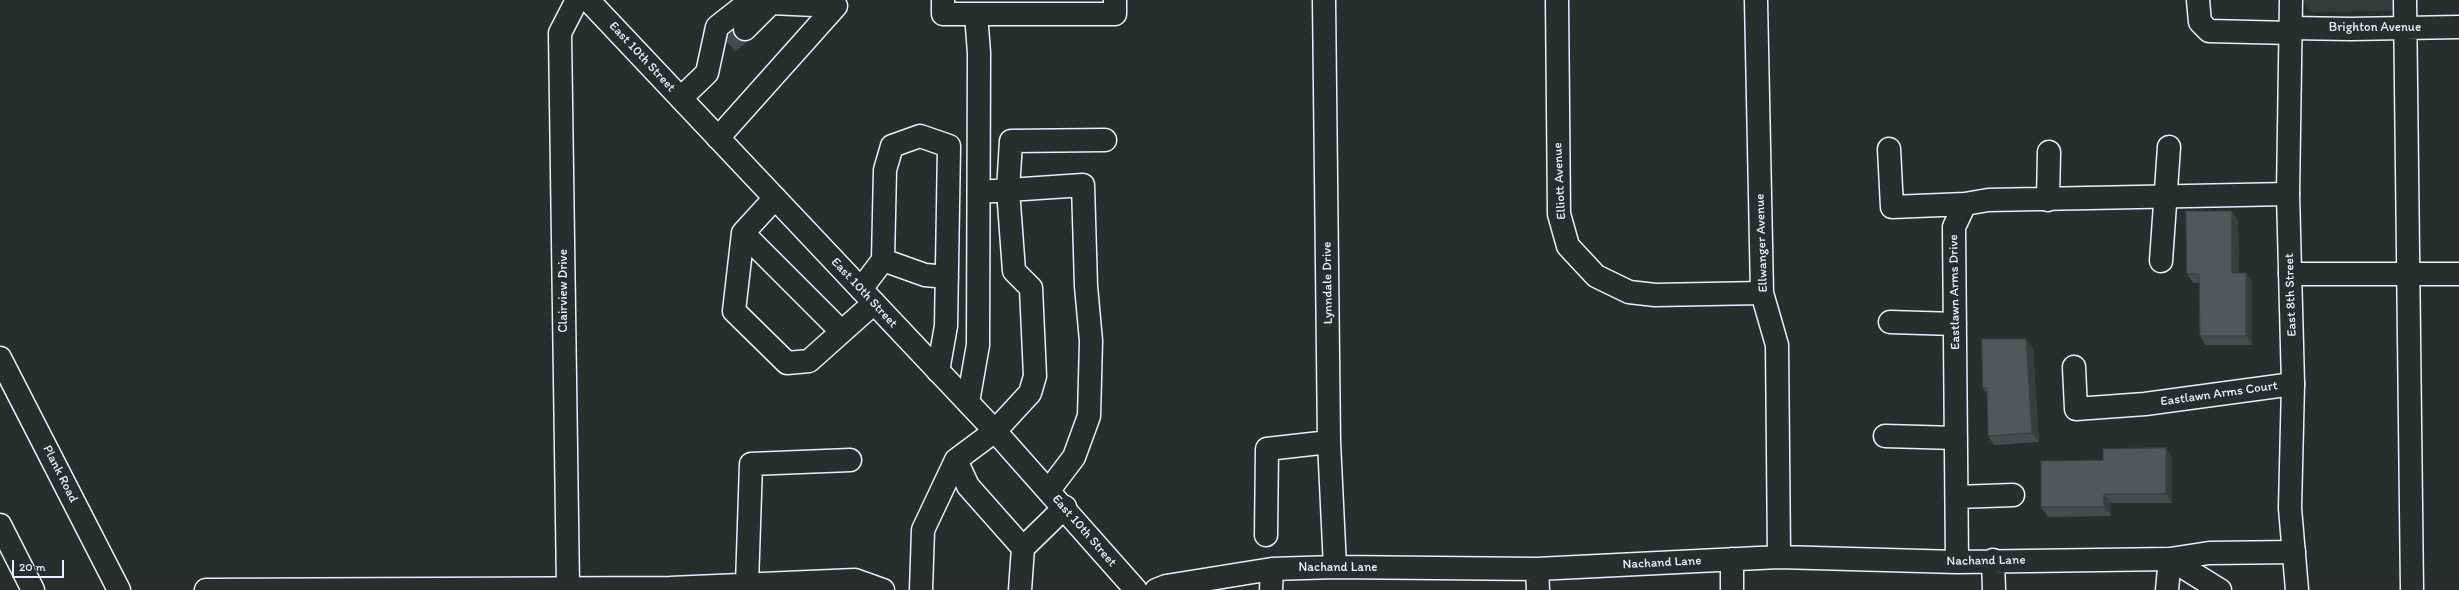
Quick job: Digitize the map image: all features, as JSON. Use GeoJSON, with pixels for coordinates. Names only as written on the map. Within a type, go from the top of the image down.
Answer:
{"type":"FeatureCollection","features":[{"type":"Feature","properties":{"kind":"street","name":"Clairview Drive"},"geometry":{"type":"LineString","coordinates":[[568,586],[560,33],[577,0]]}},
{"type":"Feature","properties":{"kind":"street","name":"East 10th Street"},"geometry":{"type":"LineString","coordinates":[[588,0],[995,431],[1065,507],[1136,590]]}},
{"type":"Feature","properties":{"kind":"street"},"geometry":{"type":"LineString","coordinates":[[943,0],[943,14],[976,14],[1115,14],[1115,0]]}},
{"type":"Feature","properties":{"kind":"street","name":"Lynndale Drive"},"geometry":{"type":"LineString","coordinates":[[1324,0],[1329,442],[1335,567]]}},
{"type":"Feature","properties":{"kind":"street","name":"Elliott Avenue"},"geometry":{"type":"LineString","coordinates":[[1557,0],[1559,214],[1568,246],[1596,276],[1629,292],[1655,295],[1762,293]]}},
{"type":"Feature","properties":{"kind":"street","name":"Ellwanger Avenue"},"geometry":{"type":"LineString","coordinates":[[1756,0],[1762,293],[1777,346],[1778,557]]}},
{"type":"Feature","properties":{"kind":"street","name":"Brighton Avenue"},"geometry":{"type":"LineString","coordinates":[[2198,0],[2200,22],[2209,31],[2459,27]]}},
{"type":"Feature","properties":{"kind":"street","name":"East 8th Street"},"geometry":{"type":"LineString","coordinates":[[2291,0],[2288,194],[2294,384],[2290,508],[2297,590]]}},
{"type":"Feature","properties":{"kind":"street"},"geometry":{"type":"LineString","coordinates":[[2405,0],[2412,590]]}},
{"type":"Feature","properties":{"kind":"street"},"geometry":{"type":"LineString","coordinates":[[681,98],[707,73],[716,27],[745,5],[771,3],[836,6],[718,138]]}},
{"type":"Feature","properties":{"kind":"street"},"geometry":{"type":"LineString","coordinates":[[745,29],[771,3]]}},
{"type":"Feature","properties":{"kind":"street"},"geometry":{"type":"LineString","coordinates":[[968,402],[978,345],[979,53],[976,14]]}},
{"type":"Feature","properties":{"kind":"street"},"geometry":{"type":"LineString","coordinates":[[710,59],[728,43]]}},
{"type":"Feature","properties":{"kind":"street"},"geometry":{"type":"LineString","coordinates":[[775,198],[743,233],[734,311],[787,363],[809,361],[841,331],[868,296],[883,260],[885,170],[892,146],[920,136],[949,146],[946,326],[938,371]]}},
{"type":"Feature","properties":{"kind":"street"},"geometry":{"type":"LineString","coordinates":[[921,590],[923,530],[956,460],[995,431],[1030,393],[1034,376],[1031,288],[1014,271],[1008,190],[1011,141],[1105,140]]}},
{"type":"Feature","properties":{"kind":"street"},"geometry":{"type":"LineString","coordinates":[[2161,261],[2169,147]]}},
{"type":"Feature","properties":{"kind":"street"},"geometry":{"type":"LineString","coordinates":[[1889,149],[1892,207],[1964,204],[1988,200],[2288,194]]}},
{"type":"Feature","properties":{"kind":"street"},"geometry":{"type":"LineString","coordinates":[[2048,200],[2049,152]]}},
{"type":"Feature","properties":{"kind":"street"},"geometry":{"type":"LineString","coordinates":[[979,192],[1083,185],[1091,341],[1089,416],[1074,457],[1049,490]]}},
{"type":"Feature","properties":{"kind":"street","name":"Eastlawn Arms Drive"},"geometry":{"type":"LineString","coordinates":[[1957,562],[1954,227],[1964,204]]}},
{"type":"Feature","properties":{"kind":"street"},"geometry":{"type":"LineString","coordinates":[[743,233],[841,331]]}},
{"type":"Feature","properties":{"kind":"street"},"geometry":{"type":"LineString","coordinates":[[883,260],[925,275],[947,277]]}},
{"type":"Feature","properties":{"kind":"street"},"geometry":{"type":"LineString","coordinates":[[2290,274],[2408,272],[2459,274]]}},
{"type":"Feature","properties":{"kind":"street"},"geometry":{"type":"LineString","coordinates":[[1890,322],[1955,324]]}},
{"type":"Feature","properties":{"kind":"street","name":"Plank Road"},"geometry":{"type":"LineString","coordinates":[[0,358],[119,590]]}},
{"type":"Feature","properties":{"kind":"street","name":"Eastlawn Arms Court"},"geometry":{"type":"LineString","coordinates":[[2074,367],[2076,409],[2144,404],[2294,384]]}},
{"type":"Feature","properties":{"kind":"street"},"geometry":{"type":"LineString","coordinates":[[1885,436],[1956,438]]}},
{"type":"Feature","properties":{"kind":"street"},"geometry":{"type":"LineString","coordinates":[[1266,535],[1266,449],[1329,442]]}},
{"type":"Feature","properties":{"kind":"street"},"geometry":{"type":"LineString","coordinates":[[747,584],[751,464],[850,460]]}},
{"type":"Feature","properties":{"kind":"street"},"geometry":{"type":"LineString","coordinates":[[956,460],[968,486],[1023,548]]}},
{"type":"Feature","properties":{"kind":"street"},"geometry":{"type":"LineString","coordinates":[[1957,497],[2013,495]]}},
{"type":"Feature","properties":{"kind":"street"},"geometry":{"type":"LineString","coordinates":[[1020,590],[1023,548],[1065,507]]}},
{"type":"Feature","properties":{"kind":"street"},"geometry":{"type":"LineString","coordinates":[[0,525],[33,590]]}},
{"type":"Feature","properties":{"kind":"street","name":"Nachand Lane"},"geometry":{"type":"LineString","coordinates":[[1156,590],[1166,586],[1272,569],[1335,567],[1538,579],[1732,559],[1778,557],[1957,562],[1994,560],[2170,559],[2209,553],[2294,552]]}},
{"type":"Feature","properties":{"kind":"street"},"geometry":{"type":"LineString","coordinates":[[1732,559],[1732,590]]}},
{"type":"Feature","properties":{"kind":"street"},"geometry":{"type":"LineString","coordinates":[[2167,590],[2170,559],[2220,590]]}},
{"type":"Feature","properties":{"kind":"street"},"geometry":{"type":"LineString","coordinates":[[1994,560],[1994,590]]}},
{"type":"Feature","properties":{"kind":"street"},"geometry":{"type":"LineString","coordinates":[[1271,590],[1272,569]]}},
{"type":"Feature","properties":{"kind":"street"},"geometry":{"type":"LineString","coordinates":[[206,590],[568,586],[670,588],[747,584],[855,585],[883,590]]}},
{"type":"Feature","properties":{"kind":"shaded area"},"geometry":{"type":"Polygon","coordinates":[[[2305,0],[2396,0],[2396,11],[2311,12],[2305,5],[2305,0]]]}},
{"type":"Feature","properties":{"kind":"building"},"geometry":{"type":"Polygon","coordinates":[[[2186,211],[2232,211],[2232,273],[2246,273],[2246,336],[2200,336],[2199,274],[2187,274],[2186,211]]]}},
{"type":"Feature","properties":{"kind":"building"},"geometry":{"type":"Polygon","coordinates":[[[1982,339],[2026,339],[2032,433],[1988,436],[1987,388],[1983,388],[1982,339]]]}},
{"type":"Feature","properties":{"kind":"building"},"geometry":{"type":"Polygon","coordinates":[[[2166,448],[2166,494],[2104,494],[2104,507],[2041,507],[2041,461],[2103,460],[2103,449],[2166,448]]]}},
{"type":"Feature","properties":{"kind":"tunnel"},"geometry":{"type":"LineString","coordinates":[[728,43],[745,29]]}}]}
